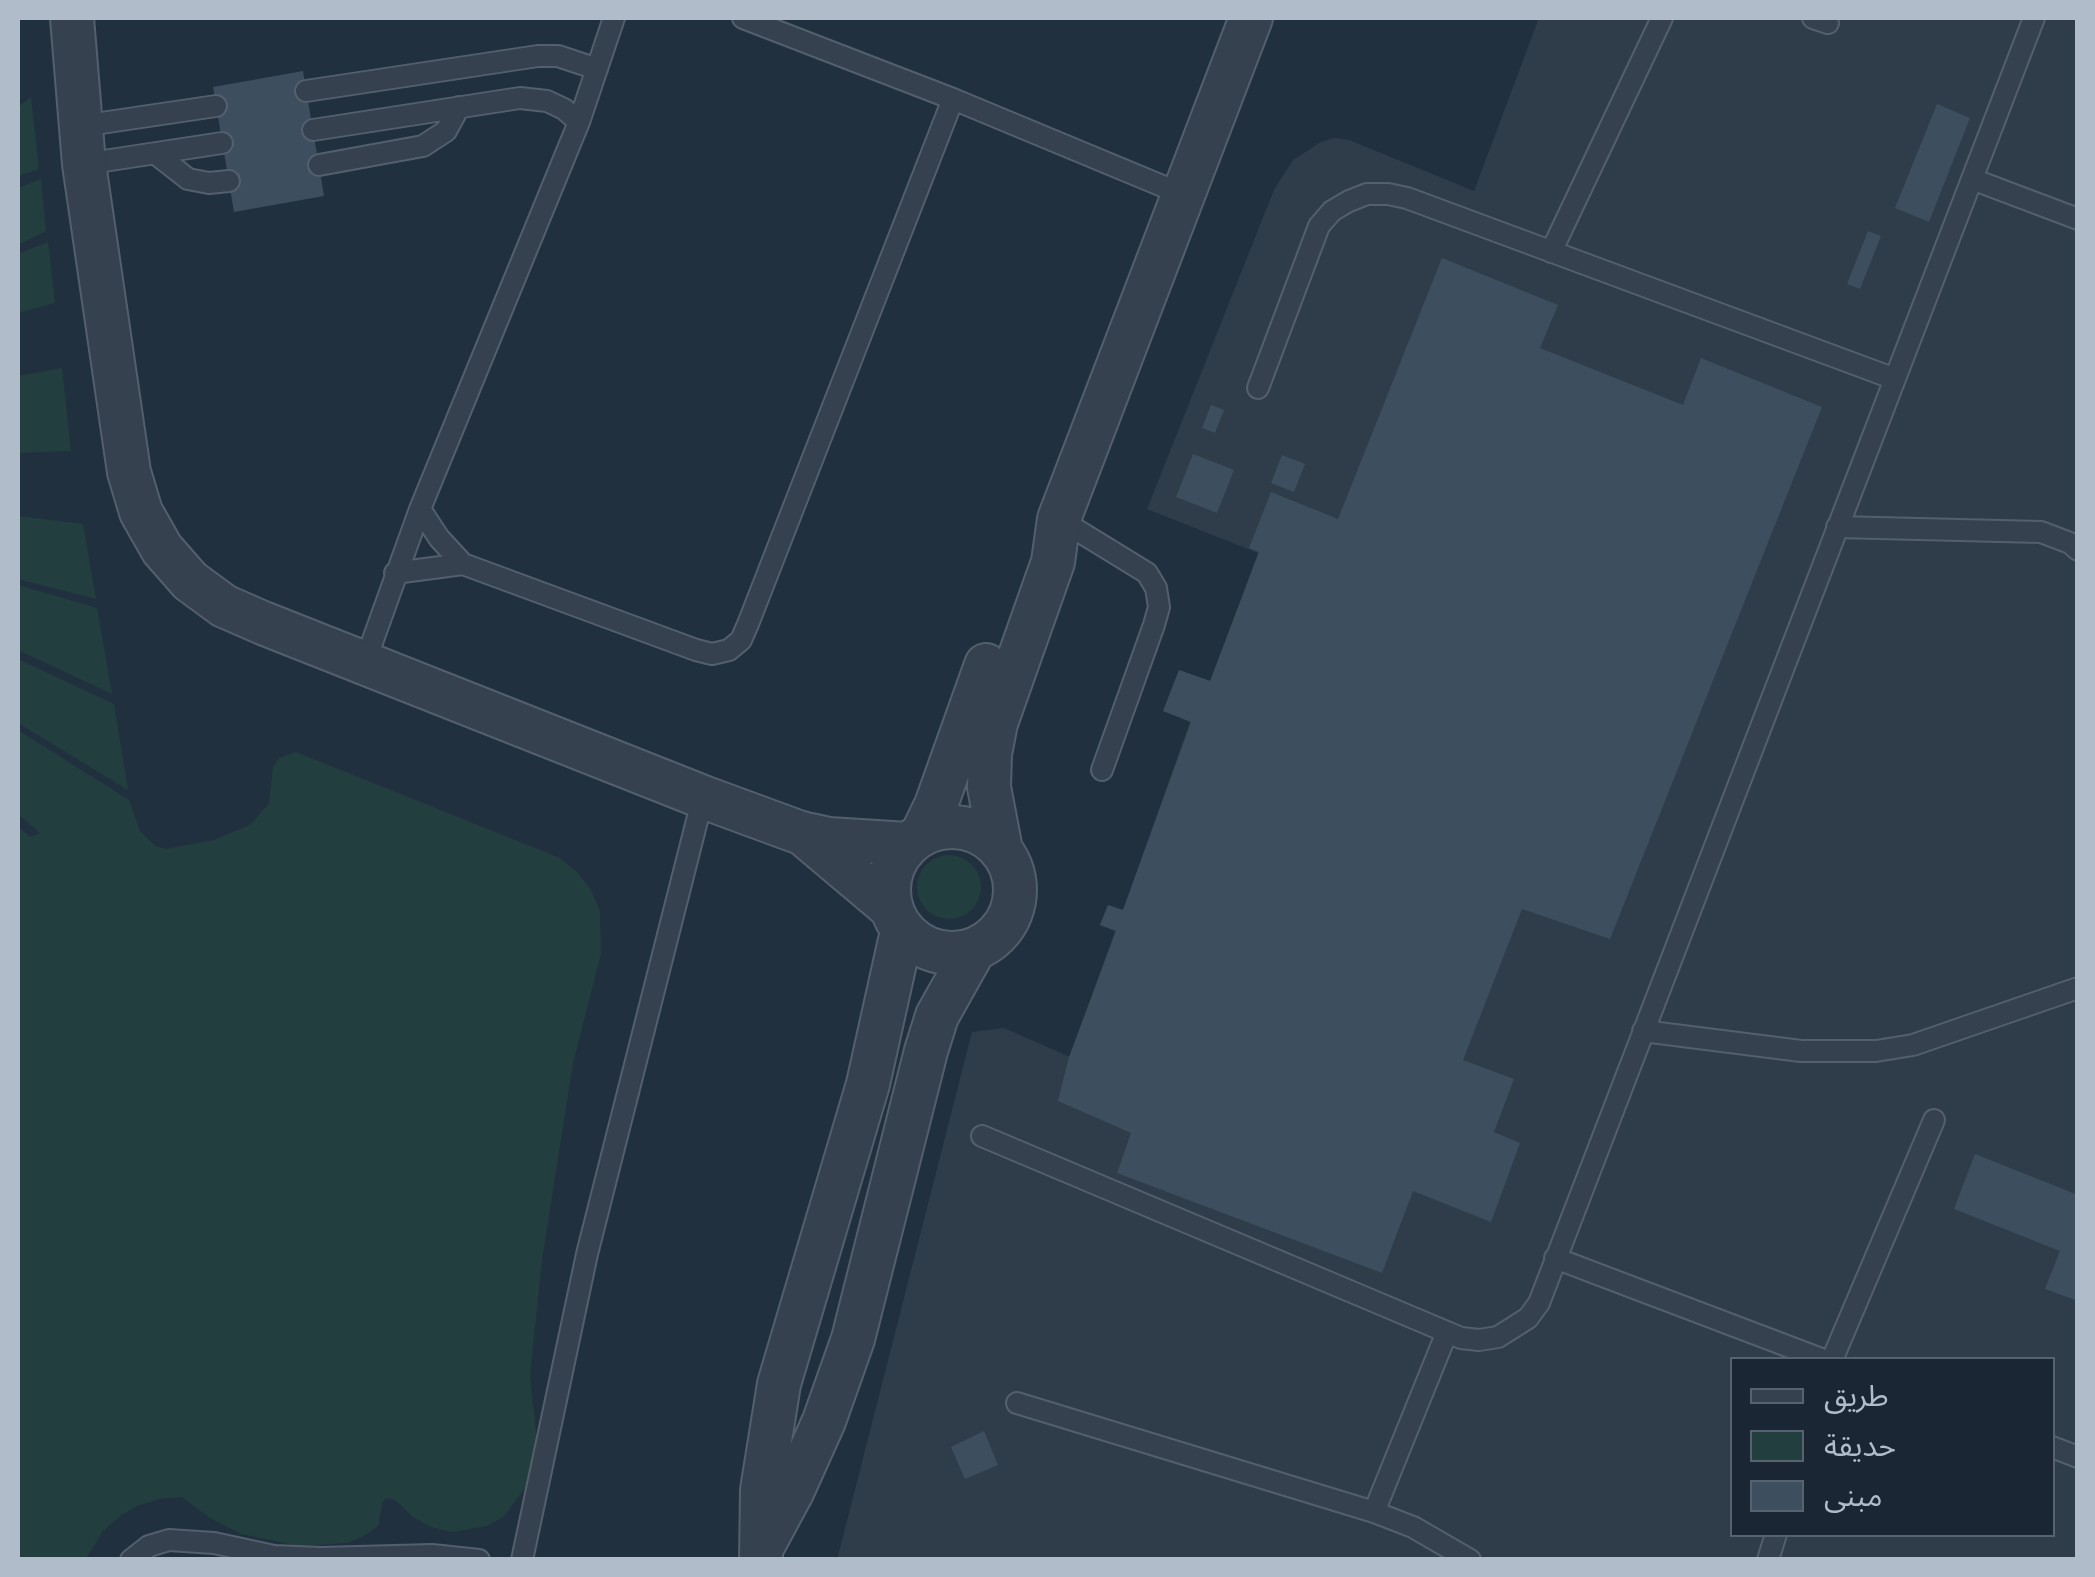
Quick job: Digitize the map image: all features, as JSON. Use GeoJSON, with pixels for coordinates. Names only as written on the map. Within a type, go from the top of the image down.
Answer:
{"type":"FeatureCollection","features":[{"type":"Feature","properties":{"kind":"street"},"geometry":{"type":"LineString","coordinates":[[72,18],[83,145],[129,472],[141,512],[155,537],[190,581],[224,606],[801,833],[859,843],[915,839],[956,826],[988,838],[1001,850]]}},
{"type":"Feature","properties":{"kind":"street"},"geometry":{"type":"LineString","coordinates":[[801,833],[927,950],[958,954],[974,950],[989,942],[1010,915],[1014,881],[1001,850],[989,786],[996,723],[1053,562],[1060,519],[1250,18]]}},
{"type":"Feature","properties":{"kind":"street"},"geometry":{"type":"LineString","coordinates":[[762,1553],[762,1490],[779,1384],[868,1084],[896,919],[888,891],[890,873],[897,857],[915,839],[936,805],[1019,577],[1030,556],[1060,519]]}},
{"type":"Feature","properties":{"kind":"street"},"geometry":{"type":"LineString","coordinates":[[762,1553],[824,1421],[853,1340],[926,1051],[937,1016],[974,950]]}},
{"type":"Feature","properties":{"kind":"lane"},"geometry":{"type":"LineString","coordinates":[[365,662],[420,509],[579,122],[614,18]]}},
{"type":"Feature","properties":{"kind":"lane"},"geometry":{"type":"LineString","coordinates":[[743,18],[953,99],[1184,195]]}},
{"type":"Feature","properties":{"kind":"lane"},"geometry":{"type":"LineString","coordinates":[[1552,252],[1662,18]]}},
{"type":"Feature","properties":{"kind":"lane"},"geometry":{"type":"LineString","coordinates":[[982,1136],[1447,1332],[1479,1340],[1498,1338],[1514,1330],[1539,1303],[2034,18]]}},
{"type":"Feature","properties":{"kind":"lane"},"geometry":{"type":"LineString","coordinates":[[306,91],[538,56],[558,56],[597,69]]}},
{"type":"Feature","properties":{"kind":"lane"},"geometry":{"type":"LineString","coordinates":[[313,130],[533,98],[564,109],[579,122]]}},
{"type":"Feature","properties":{"kind":"lane"},"geometry":{"type":"LineString","coordinates":[[420,509],[463,564],[712,654],[729,650],[741,640],[953,99]]}},
{"type":"Feature","properties":{"kind":"lane"},"geometry":{"type":"LineString","coordinates":[[83,145],[216,106]]}},
{"type":"Feature","properties":{"kind":"lane"},"geometry":{"type":"LineString","coordinates":[[319,165],[423,146],[446,131],[459,107]]}},
{"type":"Feature","properties":{"kind":"lane"},"geometry":{"type":"LineString","coordinates":[[83,145],[156,154],[222,144]]}},
{"type":"Feature","properties":{"kind":"lane"},"geometry":{"type":"LineString","coordinates":[[156,154],[188,179],[229,181]]}},
{"type":"Feature","properties":{"kind":"lane"},"geometry":{"type":"LineString","coordinates":[[1972,179],[2078,219]]}},
{"type":"Feature","properties":{"kind":"lane"},"geometry":{"type":"LineString","coordinates":[[1258,388],[1310,244],[1332,211],[1367,194],[1407,198],[1895,379]]}},
{"type":"Feature","properties":{"kind":"lane"},"geometry":{"type":"LineString","coordinates":[[1060,519],[1147,573],[1156,588],[1159,607],[1154,625],[1102,770]]}},
{"type":"Feature","properties":{"kind":"lane"},"geometry":{"type":"LineString","coordinates":[[1837,527],[2041,532],[2078,550]]}},
{"type":"Feature","properties":{"kind":"lane"},"geometry":{"type":"LineString","coordinates":[[396,573],[463,564]]}},
{"type":"Feature","properties":{"kind":"lane"},"geometry":{"type":"LineString","coordinates":[[522,1560],[587,1254],[703,797]]}},
{"type":"Feature","properties":{"kind":"lane"},"geometry":{"type":"LineString","coordinates":[[1643,1030],[1802,1051],[1876,1052],[1912,1045],[2078,988]]}},
{"type":"Feature","properties":{"kind":"lane"},"geometry":{"type":"LineString","coordinates":[[1829,1357],[1934,1120]]}},
{"type":"Feature","properties":{"kind":"lane"},"geometry":{"type":"LineString","coordinates":[[1555,1258],[1820,1357]]}},
{"type":"Feature","properties":{"kind":"lane"},"geometry":{"type":"LineString","coordinates":[[1374,1512],[1447,1332]]}},
{"type":"Feature","properties":{"kind":"lane"},"geometry":{"type":"LineString","coordinates":[[1017,1403],[1374,1512],[1413,1526],[1470,1560]]}},
{"type":"Feature","properties":{"kind":"lane"},"geometry":{"type":"LineString","coordinates":[[131,1560],[150,1546],[169,1540],[214,1543],[274,1556],[432,1556],[479,1560]]}},
{"type":"Feature","properties":{"kind":"shaded area"},"geometry":{"type":"Polygon","coordinates":[[[1539,18],[2077,18],[2077,1559],[837,1560],[972,1032],[1004,1028],[1070,1057],[1115,931],[1100,925],[1108,905],[1123,910],[1190,722],[1163,711],[1179,670],[1211,681],[1258,553],[1147,509],[1274,190],[1293,160],[1321,142],[1334,138],[1349,140],[1474,191],[1539,18]]]}},
{"type":"Feature","properties":{"kind":"green space"},"geometry":{"type":"Polygon","coordinates":[[[31,97],[39,169],[18,176],[18,107],[31,97]]]}},
{"type":"Feature","properties":{"kind":"green space"},"geometry":{"type":"Polygon","coordinates":[[[41,179],[46,231],[18,245],[18,188],[41,179]]]}},
{"type":"Feature","properties":{"kind":"green space"},"geometry":{"type":"Polygon","coordinates":[[[48,242],[55,303],[18,313],[18,254],[48,242]]]}},
{"type":"Feature","properties":{"kind":"green space"},"geometry":{"type":"Polygon","coordinates":[[[62,368],[71,451],[18,453],[18,376],[62,368]]]}},
{"type":"Feature","properties":{"kind":"green space"},"geometry":{"type":"Polygon","coordinates":[[[18,516],[83,524],[96,599],[18,579],[18,516]]]}},
{"type":"Feature","properties":{"kind":"green space"},"geometry":{"type":"Polygon","coordinates":[[[18,585],[97,608],[112,694],[18,650],[18,585]]]}},
{"type":"Feature","properties":{"kind":"green space"},"geometry":{"type":"Polygon","coordinates":[[[18,659],[114,704],[128,790],[18,723],[18,659]]]}},
{"type":"Feature","properties":{"kind":"green space"},"geometry":{"type":"Polygon","coordinates":[[[18,730],[129,800],[140,831],[155,846],[166,849],[214,840],[250,825],[269,803],[273,767],[279,758],[296,752],[560,858],[591,890],[600,911],[601,954],[573,1063],[542,1260],[530,1376],[537,1441],[534,1465],[525,1488],[503,1517],[487,1526],[451,1532],[431,1527],[387,1498],[378,1526],[364,1536],[347,1543],[299,1546],[241,1534],[182,1497],[139,1505],[120,1516],[103,1531],[86,1559],[18,1559],[18,826],[30,837],[40,833],[18,814],[18,730]]]}},
{"type":"Feature","properties":{"kind":"green space"},"geometry":{"type":"Polygon","coordinates":[[[949,855],[971,865],[981,887],[971,909],[949,919],[927,909],[917,887],[927,865],[949,855]]]}},
{"type":"Feature","properties":{"kind":"building"},"geometry":{"type":"Polygon","coordinates":[[[303,71],[324,196],[234,212],[213,87],[303,71]]]}},
{"type":"Feature","properties":{"kind":"building"},"geometry":{"type":"Polygon","coordinates":[[[1937,104],[1970,118],[1929,222],[1895,208],[1937,104]]]}},
{"type":"Feature","properties":{"kind":"building"},"geometry":{"type":"Polygon","coordinates":[[[1868,231],[1881,236],[1860,289],[1847,284],[1868,231]]]}},
{"type":"Feature","properties":{"kind":"building"},"geometry":{"type":"Polygon","coordinates":[[[1442,258],[1558,305],[1540,348],[1683,405],[1701,358],[1822,407],[1610,939],[1522,909],[1463,1060],[1514,1079],[1494,1132],[1520,1143],[1491,1222],[1413,1191],[1382,1273],[1117,1173],[1131,1133],[1058,1101],[1069,1057],[1116,931],[1100,925],[1108,905],[1123,910],[1191,722],[1163,711],[1179,670],[1210,681],[1259,552],[1249,548],[1271,492],[1338,519],[1442,258]]]}},
{"type":"Feature","properties":{"kind":"building"},"geometry":{"type":"Polygon","coordinates":[[[1211,405],[1224,410],[1215,433],[1202,428],[1211,405]]]}},
{"type":"Feature","properties":{"kind":"building"},"geometry":{"type":"Polygon","coordinates":[[[1193,454],[1234,470],[1217,513],[1176,497],[1193,454]]]}},
{"type":"Feature","properties":{"kind":"building"},"geometry":{"type":"Polygon","coordinates":[[[1282,455],[1305,464],[1294,492],[1271,483],[1282,455]]]}},
{"type":"Feature","properties":{"kind":"building"},"geometry":{"type":"Polygon","coordinates":[[[1975,1154],[2078,1195],[2078,1301],[2045,1289],[2060,1251],[1954,1209],[1975,1154]]]}},
{"type":"Feature","properties":{"kind":"building"},"geometry":{"type":"Polygon","coordinates":[[[984,1431],[998,1465],[965,1479],[951,1447],[984,1431]]]}}]}
